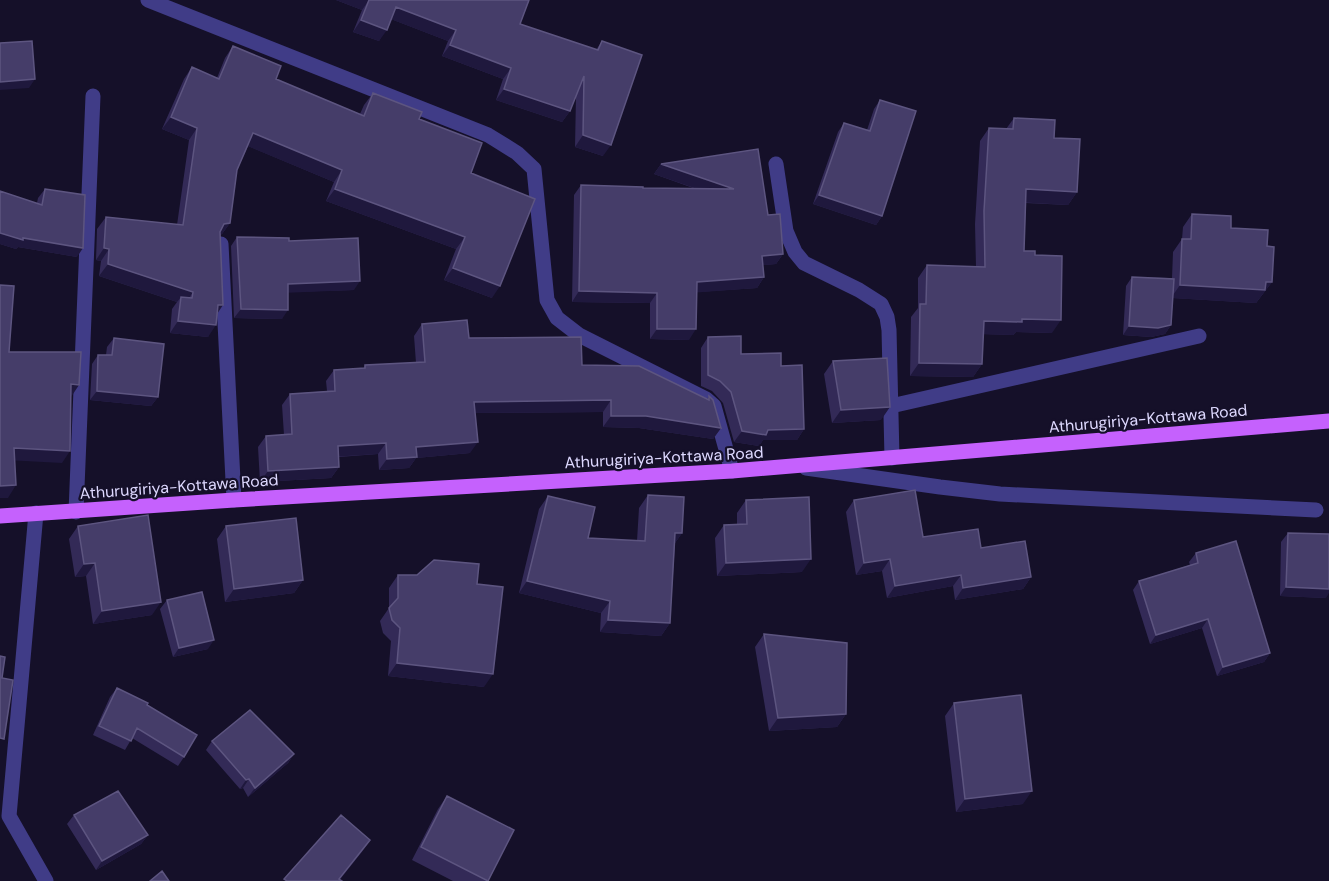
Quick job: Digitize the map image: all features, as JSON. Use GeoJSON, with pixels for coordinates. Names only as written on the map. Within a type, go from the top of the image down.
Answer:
{"type":"FeatureCollection","features":[{"type":"Feature","properties":{"kind":"main road","name":"Athurugiriya-Kottawa Road"},"geometry":{"type":"LineString","coordinates":[[0,516],[732,471],[1329,421]]}},
{"type":"Feature","properties":{"kind":"street"},"geometry":{"type":"LineString","coordinates":[[148,0],[488,135],[517,153],[534,169],[547,300],[557,318],[579,335],[706,399],[714,406],[732,471]]}},
{"type":"Feature","properties":{"kind":"street"},"geometry":{"type":"LineString","coordinates":[[76,512],[93,96]]}},
{"type":"Feature","properties":{"kind":"street"},"geometry":{"type":"LineString","coordinates":[[776,164],[786,231],[795,252],[804,263],[859,290],[881,304],[887,317],[892,458]]}},
{"type":"Feature","properties":{"kind":"street"},"geometry":{"type":"LineString","coordinates":[[221,244],[234,500]]}},
{"type":"Feature","properties":{"kind":"street"},"geometry":{"type":"LineString","coordinates":[[891,406],[1199,336]]}},
{"type":"Feature","properties":{"kind":"street"},"geometry":{"type":"LineString","coordinates":[[794,466],[940,488],[1000,494],[1316,510]]}},
{"type":"Feature","properties":{"kind":"street"},"geometry":{"type":"LineString","coordinates":[[36,513],[9,816],[46,881]]}},
{"type":"Feature","properties":{"kind":"building"},"geometry":{"type":"Polygon","coordinates":[[[369,0],[529,0],[520,24],[598,50],[602,41],[642,55],[611,145],[583,135],[584,76],[570,111],[504,89],[511,68],[450,45],[456,30],[396,7],[387,30],[361,20],[369,0]]]}},
{"type":"Feature","properties":{"kind":"building"},"geometry":{"type":"Polygon","coordinates":[[[32,41],[35,79],[0,82],[0,43],[32,41]]]}},
{"type":"Feature","properties":{"kind":"building"},"geometry":{"type":"Polygon","coordinates":[[[233,46],[281,66],[276,79],[364,116],[373,93],[422,112],[419,119],[482,143],[471,173],[535,199],[500,286],[453,268],[465,237],[335,189],[342,170],[253,133],[237,170],[230,223],[224,224],[220,232],[223,305],[218,305],[216,325],[178,321],[181,297],[192,298],[193,292],[108,264],[109,249],[104,248],[106,217],[183,225],[197,128],[171,117],[192,67],[219,79],[233,46]]]}},
{"type":"Feature","properties":{"kind":"building"},"geometry":{"type":"Polygon","coordinates":[[[880,100],[916,111],[882,216],[819,195],[844,123],[870,131],[880,100]]]}},
{"type":"Feature","properties":{"kind":"building"},"geometry":{"type":"Polygon","coordinates":[[[1014,118],[1055,120],[1054,138],[1080,139],[1077,192],[1026,189],[1024,251],[1035,251],[1035,255],[1062,256],[1061,320],[984,321],[982,364],[919,363],[920,304],[926,304],[927,265],[985,267],[984,211],[989,128],[1013,129],[1014,118]]]}},
{"type":"Feature","properties":{"kind":"building"},"geometry":{"type":"Polygon","coordinates":[[[758,149],[768,215],[780,214],[783,254],[762,256],[764,277],[697,282],[696,329],[657,329],[657,293],[579,291],[581,185],[734,189],[661,164],[758,149]]]}},
{"type":"Feature","properties":{"kind":"building"},"geometry":{"type":"Polygon","coordinates":[[[45,189],[85,195],[83,248],[23,238],[23,240],[0,233],[0,191],[42,205],[45,189]]]}},
{"type":"Feature","properties":{"kind":"building"},"geometry":{"type":"Polygon","coordinates":[[[1192,214],[1231,216],[1231,228],[1268,230],[1267,246],[1274,247],[1272,282],[1266,282],[1265,290],[1180,285],[1182,239],[1191,239],[1192,214]]]}},
{"type":"Feature","properties":{"kind":"building"},"geometry":{"type":"Polygon","coordinates":[[[237,237],[289,238],[289,241],[358,238],[360,281],[288,284],[288,310],[241,309],[237,237]]]}},
{"type":"Feature","properties":{"kind":"building"},"geometry":{"type":"Polygon","coordinates":[[[1132,277],[1174,279],[1171,325],[1158,328],[1129,326],[1132,277]]]}},
{"type":"Feature","properties":{"kind":"building"},"geometry":{"type":"Polygon","coordinates":[[[0,285],[14,286],[9,352],[81,352],[79,385],[71,384],[70,451],[14,448],[16,485],[0,486],[0,285]]]}},
{"type":"Feature","properties":{"kind":"building"},"geometry":{"type":"Polygon","coordinates":[[[467,320],[469,338],[581,337],[582,365],[639,366],[709,400],[709,396],[713,400],[721,428],[646,416],[611,416],[611,400],[474,402],[478,442],[416,447],[417,457],[387,459],[386,443],[338,446],[339,467],[268,471],[266,436],[292,434],[290,394],[335,391],[334,370],[365,368],[365,365],[425,362],[422,324],[467,320]]]}},
{"type":"Feature","properties":{"kind":"building"},"geometry":{"type":"Polygon","coordinates":[[[741,336],[741,354],[781,353],[781,366],[802,365],[804,429],[768,430],[766,435],[742,431],[731,392],[720,381],[708,375],[708,337],[741,336]]]}},
{"type":"Feature","properties":{"kind":"building"},"geometry":{"type":"Polygon","coordinates":[[[114,338],[164,344],[158,397],[97,391],[98,355],[112,355],[114,338]]]}},
{"type":"Feature","properties":{"kind":"building"},"geometry":{"type":"Polygon","coordinates":[[[887,358],[890,407],[841,410],[833,361],[887,358]]]}},
{"type":"Feature","properties":{"kind":"building"},"geometry":{"type":"Polygon","coordinates":[[[915,490],[923,537],[978,529],[981,548],[1025,541],[1031,577],[963,588],[961,575],[895,586],[890,559],[864,563],[854,500],[915,490]]]}},
{"type":"Feature","properties":{"kind":"building"},"geometry":{"type":"Polygon","coordinates":[[[648,495],[684,497],[682,533],[675,533],[670,623],[608,620],[610,601],[527,581],[548,496],[595,507],[588,538],[645,541],[648,495]]]}},
{"type":"Feature","properties":{"kind":"building"},"geometry":{"type":"Polygon","coordinates":[[[809,497],[811,559],[726,563],[724,525],[747,524],[746,500],[809,497]]]}},
{"type":"Feature","properties":{"kind":"building"},"geometry":{"type":"Polygon","coordinates":[[[148,515],[161,602],[102,611],[95,563],[84,564],[78,526],[148,515]]]}},
{"type":"Feature","properties":{"kind":"building"},"geometry":{"type":"Polygon","coordinates":[[[296,518],[303,580],[234,589],[226,526],[296,518]]]}},
{"type":"Feature","properties":{"kind":"building"},"geometry":{"type":"Polygon","coordinates":[[[1288,533],[1329,534],[1329,589],[1286,587],[1288,533]]]}},
{"type":"Feature","properties":{"kind":"building"},"geometry":{"type":"Polygon","coordinates":[[[1236,541],[1270,653],[1223,667],[1208,619],[1156,635],[1139,581],[1198,563],[1196,553],[1236,541]]]}},
{"type":"Feature","properties":{"kind":"building"},"geometry":{"type":"Polygon","coordinates":[[[434,560],[479,564],[477,584],[503,587],[493,674],[397,663],[400,628],[392,620],[389,608],[398,598],[398,575],[417,575],[434,560]]]}},
{"type":"Feature","properties":{"kind":"building"},"geometry":{"type":"Polygon","coordinates":[[[202,592],[214,640],[179,648],[167,600],[202,592]]]}},
{"type":"Feature","properties":{"kind":"building"},"geometry":{"type":"Polygon","coordinates":[[[764,634],[847,643],[846,714],[778,718],[764,634]]]}},
{"type":"Feature","properties":{"kind":"building"},"geometry":{"type":"Polygon","coordinates":[[[0,656],[5,657],[2,678],[13,680],[4,739],[0,738],[0,656]]]}},
{"type":"Feature","properties":{"kind":"building"},"geometry":{"type":"Polygon","coordinates":[[[117,688],[148,703],[147,705],[197,735],[184,757],[137,728],[131,741],[99,726],[117,688]]]}},
{"type":"Feature","properties":{"kind":"building"},"geometry":{"type":"Polygon","coordinates":[[[1021,695],[1032,791],[965,799],[954,703],[1021,695]]]}},
{"type":"Feature","properties":{"kind":"building"},"geometry":{"type":"Polygon","coordinates":[[[250,710],[294,754],[255,788],[212,741],[250,710]]]}},
{"type":"Feature","properties":{"kind":"building"},"geometry":{"type":"Polygon","coordinates":[[[118,791],[148,835],[102,861],[74,815],[118,791]]]}},
{"type":"Feature","properties":{"kind":"building"},"geometry":{"type":"Polygon","coordinates":[[[447,796],[514,830],[488,881],[421,847],[447,796]]]}},
{"type":"Feature","properties":{"kind":"building"},"geometry":{"type":"Polygon","coordinates":[[[341,815],[370,840],[339,879],[342,881],[287,881],[284,879],[341,815]]]}},
{"type":"Feature","properties":{"kind":"building"},"geometry":{"type":"Polygon","coordinates":[[[162,871],[169,881],[150,881],[162,871]]]}}]}
